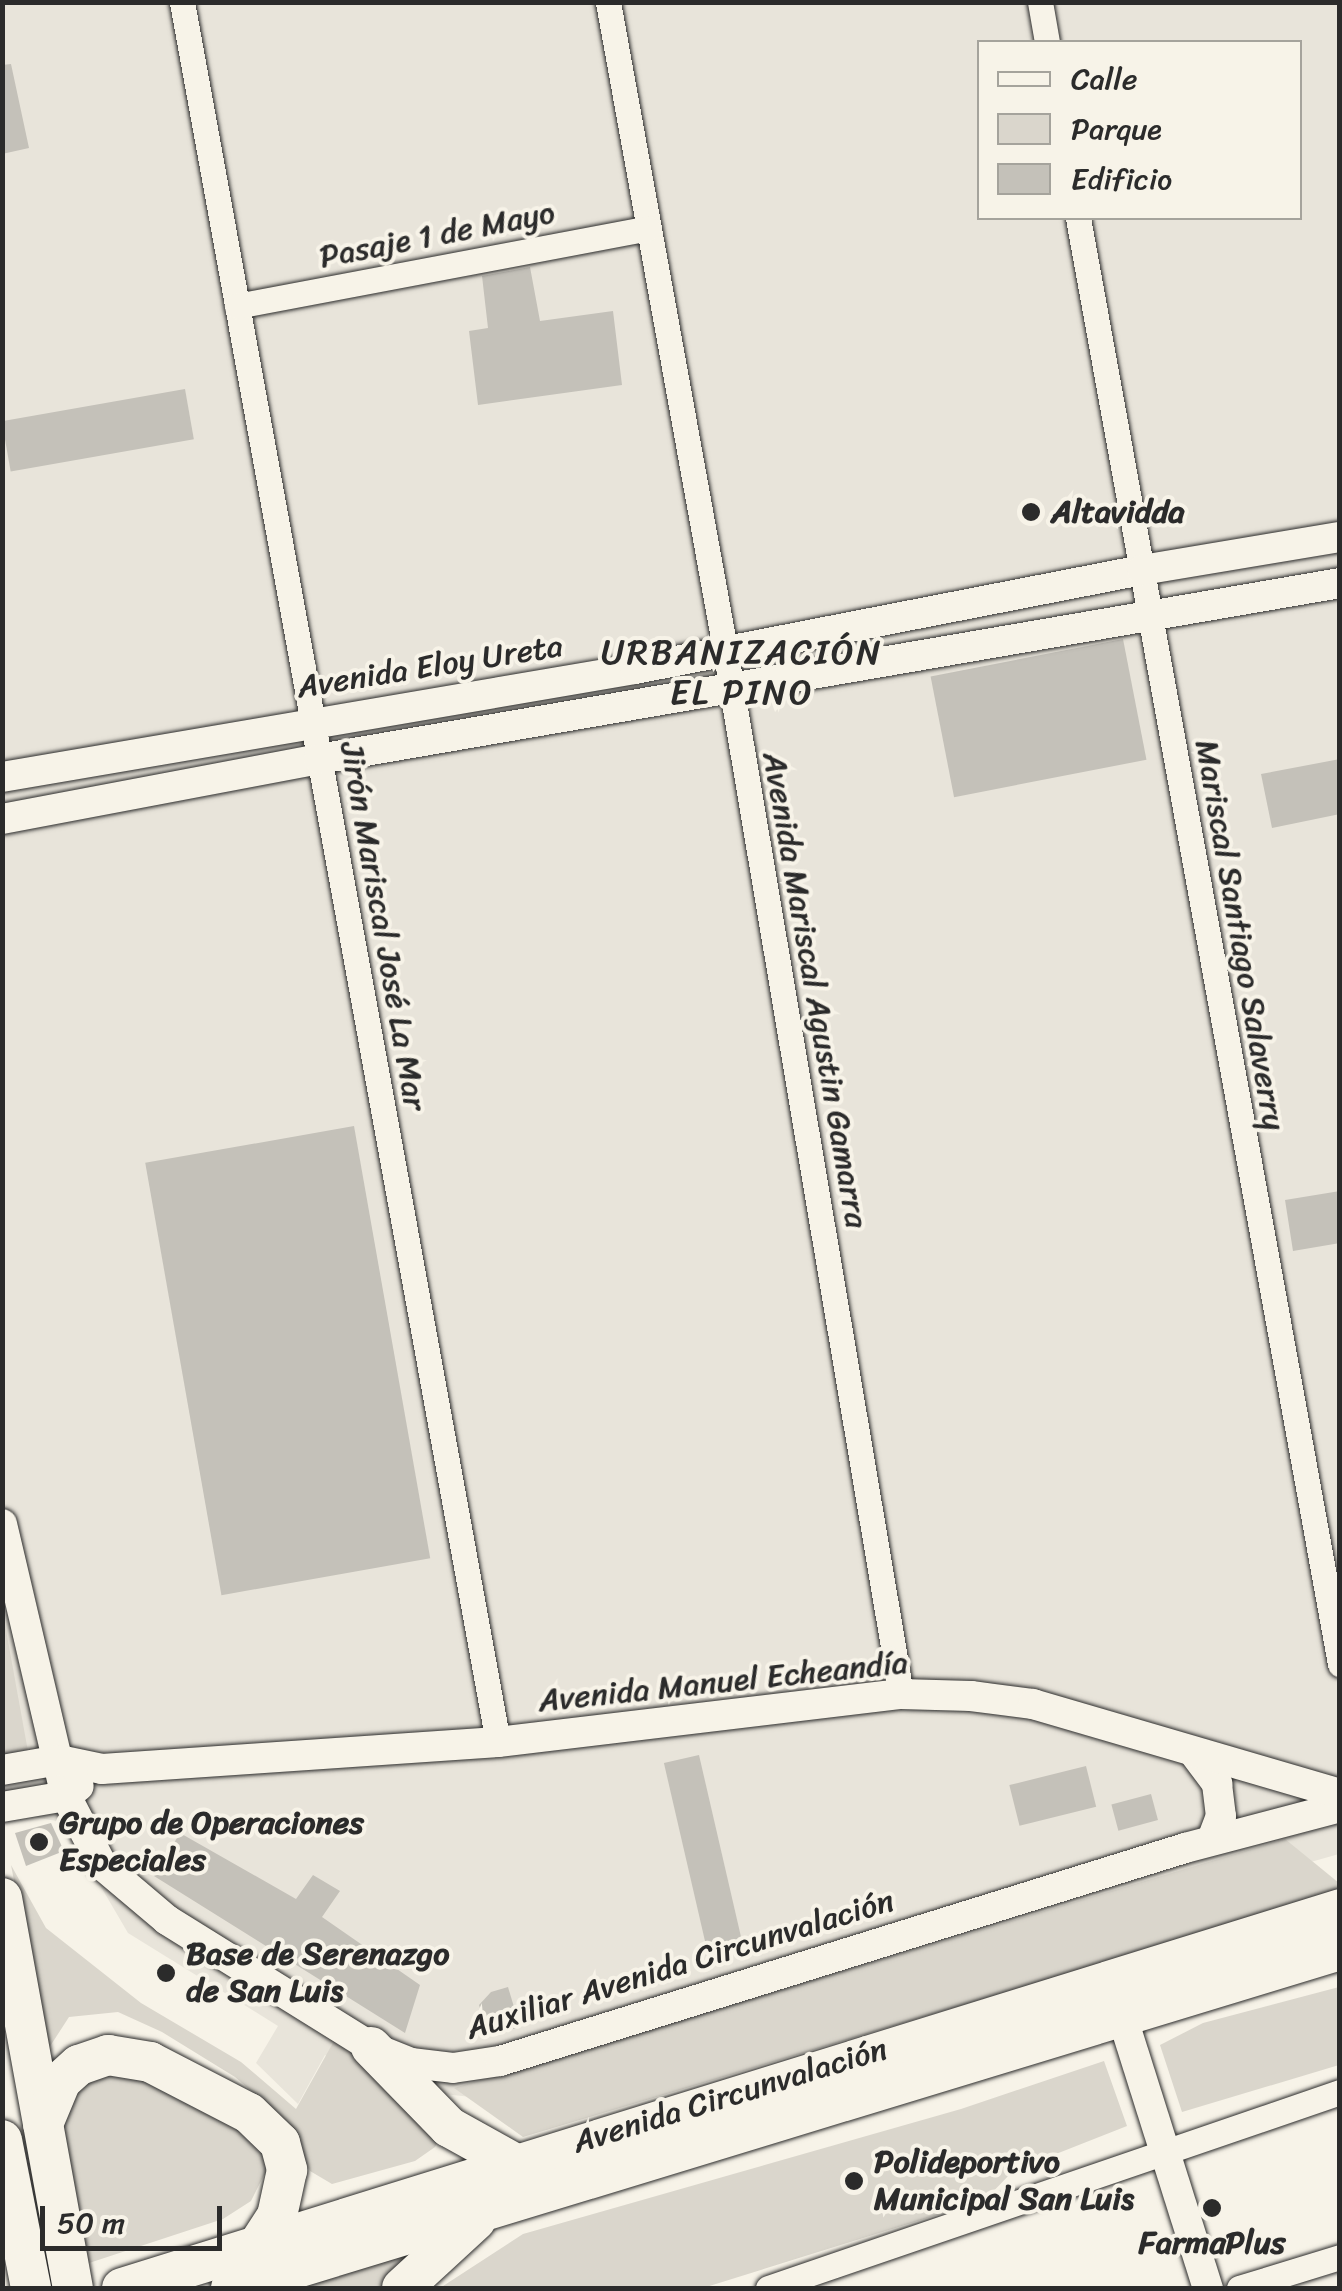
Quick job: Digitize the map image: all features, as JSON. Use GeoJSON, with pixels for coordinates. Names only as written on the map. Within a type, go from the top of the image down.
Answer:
{"type":"FeatureCollection","features":[{"type":"Feature","properties":{"kind":"main road"},"geometry":{"type":"LineString","coordinates":[[2,1898],[73,2288]]}},
{"type":"Feature","properties":{"kind":"main road","name":"Avenida Circunvalación"},"geometry":{"type":"LineString","coordinates":[[233,2288],[504,2202],[1115,1996],[1340,1909]]}},
{"type":"Feature","properties":{"kind":"main road","name":"Avenida Circunvalación"},"geometry":{"type":"LineString","coordinates":[[123,2288],[514,2163],[1115,1996],[1340,1950]]}},
{"type":"Feature","properties":{"kind":"main road"},"geometry":{"type":"LineString","coordinates":[[371,2047],[449,2127],[514,2163]]}},
{"type":"Feature","properties":{"kind":"main road"},"geometry":{"type":"LineString","coordinates":[[44,2124],[62,2081],[80,2065],[108,2055],[150,2062],[249,2113],[280,2143],[287,2170],[278,2216],[259,2244]]}},
{"type":"Feature","properties":{"kind":"main road"},"geometry":{"type":"LineString","coordinates":[[4,2157],[32,2288]]}},
{"type":"Feature","properties":{"kind":"main road"},"geometry":{"type":"LineString","coordinates":[[402,2288],[459,2233],[504,2202]]}},
{"type":"Feature","properties":{"kind":"street","name":"Jirón Mariscal José La Mar"},"geometry":{"type":"LineString","coordinates":[[182,2],[498,1742]]}},
{"type":"Feature","properties":{"kind":"street","name":"Avenida Mariscal Agustin Gamarra"},"geometry":{"type":"LineString","coordinates":[[608,2],[725,649],[901,1694]]}},
{"type":"Feature","properties":{"kind":"street"},"geometry":{"type":"LineString","coordinates":[[1040,2],[1047,40]]}},
{"type":"Feature","properties":{"kind":"street","name":"Mariscal Santiago Salaverry"},"geometry":{"type":"LineString","coordinates":[[1078,220],[1340,1664]]}},
{"type":"Feature","properties":{"kind":"street","name":"Pasaje 1 de Mayo"},"geometry":{"type":"LineString","coordinates":[[237,306],[648,228]]}},
{"type":"Feature","properties":{"kind":"street","name":"Avenida Eloy Ureta"},"geometry":{"type":"LineString","coordinates":[[2,777],[312,721],[635,669],[1142,570],[1340,537]]}},
{"type":"Feature","properties":{"kind":"street"},"geometry":{"type":"LineString","coordinates":[[2,819],[319,759],[1340,583]]}},
{"type":"Feature","properties":{"kind":"street"},"geometry":{"type":"LineString","coordinates":[[964,604],[972,648]]}},
{"type":"Feature","properties":{"kind":"street"},"geometry":{"type":"LineString","coordinates":[[635,669],[641,706]]}},
{"type":"Feature","properties":{"kind":"street"},"geometry":{"type":"LineString","coordinates":[[424,702],[430,741]]}},
{"type":"Feature","properties":{"kind":"street"},"geometry":{"type":"LineString","coordinates":[[169,746],[178,786]]}},
{"type":"Feature","properties":{"kind":"street","name":"Auxiliar Avenida Circunvalación"},"geometry":{"type":"LineString","coordinates":[[2,1524],[59,1797],[102,1865],[145,1906],[371,2047],[411,2063],[453,2068],[528,2052],[1212,1840],[1340,1807]]}},
{"type":"Feature","properties":{"kind":"street","name":"Avenida Manuel Echeandía"},"geometry":{"type":"LineString","coordinates":[[2,1770],[50,1762],[102,1769],[498,1742],[901,1694],[972,1696],[1033,1704],[1340,1794]]}},
{"type":"Feature","properties":{"kind":"street"},"geometry":{"type":"LineString","coordinates":[[1194,1753],[1216,1784],[1221,1816],[1212,1840]]}},
{"type":"Feature","properties":{"kind":"street"},"geometry":{"type":"LineString","coordinates":[[2,1807],[59,1797],[102,1769]]}},
{"type":"Feature","properties":{"kind":"street"},"geometry":{"type":"LineString","coordinates":[[1115,1996],[1208,2288]]}},
{"type":"Feature","properties":{"kind":"street"},"geometry":{"type":"LineString","coordinates":[[768,2288],[1340,2092]]}},
{"type":"Feature","properties":{"kind":"street"},"geometry":{"type":"LineString","coordinates":[[1239,2288],[1340,2257]]}},
{"type":"Feature","properties":{"kind":"shaded area"},"geometry":{"type":"Polygon","coordinates":[[[2,3],[1339,3],[1339,1854],[1006,1948],[539,2104],[376,2087],[325,2055],[298,2104],[256,2063],[278,2026],[128,1933],[63,1822],[3,1812],[2,3]]]}},
{"type":"Feature","properties":{"kind":"green space"},"geometry":{"type":"Polygon","coordinates":[[[2,1608],[29,1757],[2,1764],[2,1608]]]}},
{"type":"Feature","properties":{"kind":"green space"},"geometry":{"type":"Polygon","coordinates":[[[1285,1839],[1339,1883],[1339,1892],[523,2137],[454,2088],[1285,1839]]]}},
{"type":"Feature","properties":{"kind":"green space"},"geometry":{"type":"Polygon","coordinates":[[[11,1865],[46,1928],[141,2003],[241,2062],[296,2109],[334,2041],[367,2064],[438,2141],[435,2147],[415,2161],[332,2184],[310,2171],[278,2114],[235,2077],[162,2032],[118,2012],[69,2017],[47,2051],[11,1865]]]}},
{"type":"Feature","properties":{"kind":"green space"},"geometry":{"type":"Polygon","coordinates":[[[1339,1987],[1339,2065],[1182,2112],[1160,2045],[1203,2023],[1339,1987]]]}},
{"type":"Feature","properties":{"kind":"green space","name":"Polideportivo Municipal San Luis"},"geometry":{"type":"Polygon","coordinates":[[[1104,2061],[1127,2126],[1013,2171],[985,2200],[703,2288],[440,2288],[523,2234],[961,2109],[1104,2061]]]}},
{"type":"Feature","properties":{"kind":"green space"},"geometry":{"type":"Polygon","coordinates":[[[109,2065],[253,2125],[270,2175],[264,2175],[251,2201],[223,2219],[86,2264],[62,2121],[69,2095],[109,2065]]]}},
{"type":"Feature","properties":{"kind":"green space"},"geometry":{"type":"Polygon","coordinates":[[[445,2234],[387,2288],[298,2288],[288,2281],[445,2234]]]}},
{"type":"Feature","properties":{"kind":"building"},"geometry":{"type":"Polygon","coordinates":[[[11,64],[29,148],[2,154],[2,65],[11,64]]]}},
{"type":"Feature","properties":{"kind":"building"},"geometry":{"type":"Polygon","coordinates":[[[530,267],[540,321],[613,311],[622,385],[478,405],[469,331],[488,328],[482,276],[530,267]]]}},
{"type":"Feature","properties":{"kind":"building"},"geometry":{"type":"Polygon","coordinates":[[[185,389],[194,439],[11,472],[2,421],[185,389]]]}},
{"type":"Feature","properties":{"kind":"building"},"geometry":{"type":"Polygon","coordinates":[[[1123,639],[1146,760],[954,797],[931,676],[1123,639]]]}},
{"type":"Feature","properties":{"kind":"building"},"geometry":{"type":"Polygon","coordinates":[[[1340,759],[1340,814],[1272,828],[1261,774],[1340,759]]]}},
{"type":"Feature","properties":{"kind":"building"},"geometry":{"type":"Polygon","coordinates":[[[354,1126],[430,1558],[221,1595],[145,1163],[354,1126]]]}},
{"type":"Feature","properties":{"kind":"building"},"geometry":{"type":"Polygon","coordinates":[[[1340,1191],[1340,1243],[1293,1251],[1285,1200],[1340,1191]]]}},
{"type":"Feature","properties":{"kind":"building"},"geometry":{"type":"Polygon","coordinates":[[[699,1755],[744,1951],[709,1959],[664,1763],[699,1755]]]}},
{"type":"Feature","properties":{"kind":"building"},"geometry":{"type":"Polygon","coordinates":[[[1086,1766],[1096,1807],[1020,1826],[1009,1785],[1086,1766]]]}},
{"type":"Feature","properties":{"kind":"building"},"geometry":{"type":"Polygon","coordinates":[[[1151,1794],[1158,1820],[1118,1831],[1111,1805],[1151,1794]]]}},
{"type":"Feature","properties":{"kind":"building","name":"Grupo de Operaciones Especiales"},"geometry":{"type":"Polygon","coordinates":[[[51,1823],[64,1851],[26,1866],[15,1833],[51,1823]]]}},
{"type":"Feature","properties":{"kind":"building"},"geometry":{"type":"Polygon","coordinates":[[[180,1833],[296,1899],[313,1875],[340,1891],[322,1917],[420,1985],[405,2033],[154,1876],[180,1833]]]}},
{"type":"Feature","properties":{"kind":"building"},"geometry":{"type":"Polygon","coordinates":[[[508,1987],[520,2027],[489,2036],[479,2005],[491,1992],[508,1987]]]}},
{"type":"Feature","properties":{"kind":"place","name":"Altavidda"},"geometry":{"type":"Point","coordinates":[1031,512]}},
{"type":"Feature","properties":{"kind":"place","name":"Grupo de Operaciones Especiales"},"geometry":{"type":"Point","coordinates":[39,1842]}},
{"type":"Feature","properties":{"kind":"place","name":"Base de Serenazgo de San Luis"},"geometry":{"type":"Point","coordinates":[166,1973]}},
{"type":"Feature","properties":{"kind":"place","name":"Polideportivo Municipal San Luis"},"geometry":{"type":"Point","coordinates":[854,2181]}},
{"type":"Feature","properties":{"kind":"place","name":"FarmaPlus"},"geometry":{"type":"Point","coordinates":[1212,2208]}},
{"type":"Feature","properties":{"kind":"district","name":"URBANIZACIÓN EL PINO"},"geometry":{"type":"Point","coordinates":[742,672]}}]}
